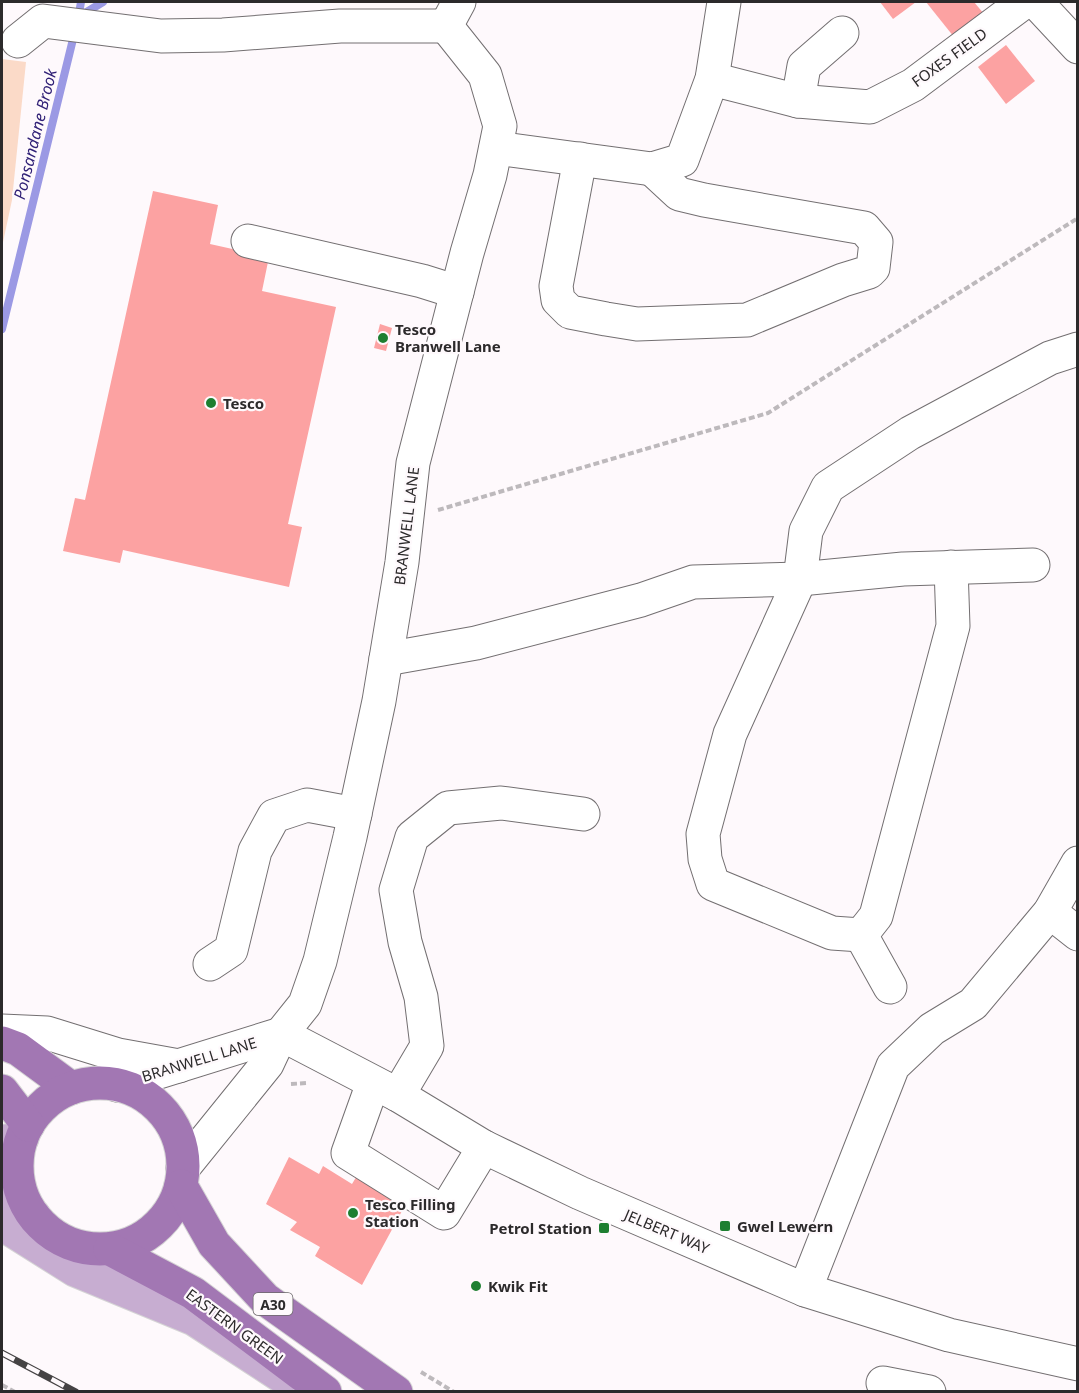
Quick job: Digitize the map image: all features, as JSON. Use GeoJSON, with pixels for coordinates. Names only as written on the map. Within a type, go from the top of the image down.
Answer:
{"type":"FeatureCollection","features":[{"type":"Feature","properties":{"kind":"highway"},"geometry":{"type":"LineString","coordinates":[[2,1043],[18,1049],[72,1088]]}},
{"type":"Feature","properties":{"kind":"highway"},"geometry":{"type":"LineString","coordinates":[[2,1091],[17,1135],[17,1165],[21,1192],[34,1216],[55,1236],[81,1247],[110,1249],[134,1242],[155,1229],[171,1209],[182,1177],[180,1145],[171,1124],[157,1106],[138,1092],[117,1085],[94,1083],[72,1088],[54,1097],[17,1135]]}},
{"type":"Feature","properties":{"kind":"highway","name":"A30"},"geometry":{"type":"LineString","coordinates":[[182,1177],[214,1244],[265,1299],[404,1380]]}},
{"type":"Feature","properties":{"kind":"highway","name":"EASTERN GREEN"},"geometry":{"type":"LineString","coordinates":[[110,1249],[193,1293],[325,1392]]}},
{"type":"Feature","properties":{"kind":"main road"},"geometry":{"type":"LineString","coordinates":[[2,1202],[34,1216]]}},
{"type":"Feature","properties":{"kind":"main road"},"geometry":{"type":"LineString","coordinates":[[2,1224],[75,1270],[194,1319],[304,1392]]}},
{"type":"Feature","properties":{"kind":"street"},"geometry":{"type":"LineString","coordinates":[[414,2],[420,6],[453,13]]}},
{"type":"Feature","properties":{"kind":"street"},"geometry":{"type":"LineString","coordinates":[[496,148],[652,169],[682,160],[712,79],[724,2]]}},
{"type":"Feature","properties":{"kind":"street","name":"FOXES FIELD"},"geometry":{"type":"LineString","coordinates":[[712,79],[798,101],[870,107],[913,85],[1024,2]]}},
{"type":"Feature","properties":{"kind":"street"},"geometry":{"type":"LineString","coordinates":[[1036,2],[1077,46]]}},
{"type":"Feature","properties":{"kind":"street"},"geometry":{"type":"LineString","coordinates":[[18,41],[43,21],[161,36],[223,35],[340,26],[453,13]]}},
{"type":"Feature","properties":{"kind":"street","name":"BRANWELL LANE"},"geometry":{"type":"LineString","coordinates":[[182,1177],[267,1064],[281,1034],[305,1004],[320,961],[355,814],[386,659],[413,463],[500,126],[485,75],[453,13]]}},
{"type":"Feature","properties":{"kind":"street"},"geometry":{"type":"LineString","coordinates":[[798,101],[804,66],[842,33]]}},
{"type":"Feature","properties":{"kind":"street"},"geometry":{"type":"LineString","coordinates":[[580,159],[556,286],[558,300],[570,312],[637,324],[747,320],[843,280],[869,272],[873,268],[876,242],[864,228],[679,194],[652,169]]}},
{"type":"Feature","properties":{"kind":"street"},"geometry":{"type":"LineString","coordinates":[[248,242],[457,291]]}},
{"type":"Feature","properties":{"kind":"street"},"geometry":{"type":"LineString","coordinates":[[861,935],[832,933],[713,884],[705,859],[703,834],[730,734],[800,579],[806,531],[828,487],[910,433],[1050,358],[1077,349]]}},
{"type":"Feature","properties":{"kind":"street"},"geometry":{"type":"LineString","coordinates":[[386,659],[476,643],[641,600],[693,582],[800,579],[903,569],[1033,565]]}},
{"type":"Feature","properties":{"kind":"street"},"geometry":{"type":"LineString","coordinates":[[861,935],[876,916],[953,626],[951,567]]}},
{"type":"Feature","properties":{"kind":"street"},"geometry":{"type":"LineString","coordinates":[[484,1147],[444,1213],[348,1153],[386,1089],[427,1046],[421,997],[405,942],[396,890],[412,837],[448,808],[501,803],[583,814]]}},
{"type":"Feature","properties":{"kind":"street"},"geometry":{"type":"LineString","coordinates":[[210,964],[231,950],[255,851],[273,816],[307,805],[355,814]]}},
{"type":"Feature","properties":{"kind":"street"},"geometry":{"type":"LineString","coordinates":[[805,1290],[892,1066],[932,1029],[973,1004],[1050,912],[1077,863]]}},
{"type":"Feature","properties":{"kind":"street"},"geometry":{"type":"LineString","coordinates":[[1050,912],[1077,934]]}},
{"type":"Feature","properties":{"kind":"street"},"geometry":{"type":"LineString","coordinates":[[861,935],[891,987]]}},
{"type":"Feature","properties":{"kind":"street"},"geometry":{"type":"LineString","coordinates":[[2,1031],[47,1033],[117,1055],[179,1066]]}},
{"type":"Feature","properties":{"kind":"street","name":"BRANWELL LANE"},"geometry":{"type":"LineString","coordinates":[[117,1085],[281,1034]]}},
{"type":"Feature","properties":{"kind":"street","name":"JELBERT WAY"},"geometry":{"type":"LineString","coordinates":[[281,1034],[386,1089],[484,1147],[579,1193],[805,1290],[949,1335],[1077,1364]]}},
{"type":"Feature","properties":{"kind":"street"},"geometry":{"type":"LineString","coordinates":[[883,1383],[929,1392]]}},
{"type":"Feature","properties":{"kind":"path"},"geometry":{"type":"LineString","coordinates":[[407,519],[768,413],[1077,218]]}},
{"type":"Feature","properties":{"kind":"path"},"geometry":{"type":"LineString","coordinates":[[288,1084],[311,1083]]}},
{"type":"Feature","properties":{"kind":"path"},"geometry":{"type":"LineString","coordinates":[[404,1380],[454,1392]]}},
{"type":"Feature","properties":{"kind":"path"},"geometry":{"type":"LineString","coordinates":[[2,1385],[15,1392]]}},
{"type":"Feature","properties":{"kind":"shaded area"},"geometry":{"type":"Polygon","coordinates":[[[2,59],[26,62],[12,200],[2,247],[2,59]]]}},
{"type":"Feature","properties":{"kind":"building"},"geometry":{"type":"Polygon","coordinates":[[[880,2],[916,2],[893,19],[880,2]]]}},
{"type":"Feature","properties":{"kind":"building"},"geometry":{"type":"Polygon","coordinates":[[[926,2],[974,2],[984,14],[954,37],[926,2]]]}},
{"type":"Feature","properties":{"kind":"building"},"geometry":{"type":"Polygon","coordinates":[[[1006,45],[1035,81],[1006,104],[978,67],[1006,45]]]}},
{"type":"Feature","properties":{"kind":"building","name":"Tesco"},"geometry":{"type":"Polygon","coordinates":[[[153,191],[218,205],[210,244],[269,257],[262,291],[336,307],[288,524],[302,527],[289,587],[123,550],[120,563],[63,551],[75,498],[85,500],[153,191]]]}},
{"type":"Feature","properties":{"kind":"building","name":"Tesco Branwell Lane"},"geometry":{"type":"Polygon","coordinates":[[[380,324],[392,328],[386,351],[374,348],[380,324]]]}},
{"type":"Feature","properties":{"kind":"building"},"geometry":{"type":"Polygon","coordinates":[[[289,1157],[319,1174],[323,1166],[352,1184],[361,1169],[409,1198],[362,1285],[315,1256],[320,1247],[290,1230],[297,1222],[266,1204],[289,1157]]]}},
{"type":"Feature","properties":{"kind":"waterway","name":"Ponsandane Brook"},"geometry":{"type":"LineString","coordinates":[[78,19],[81,2]]}},
{"type":"Feature","properties":{"kind":"waterway","name":"Ponsandane Brook"},"geometry":{"type":"LineString","coordinates":[[80,16],[103,2]]}},
{"type":"Feature","properties":{"kind":"waterway","name":"Ponsandane Brook"},"geometry":{"type":"LineString","coordinates":[[2,329],[75,31]]}},
{"type":"Feature","properties":{"kind":"railway"},"geometry":{"type":"LineString","coordinates":[[2,1353],[76,1392]]}},
{"type":"Feature","properties":{"kind":"place","name":"Tesco Branwell Lane"},"geometry":{"type":"Point","coordinates":[383,338]}},
{"type":"Feature","properties":{"kind":"place","name":"Tesco"},"geometry":{"type":"Point","coordinates":[211,403]}},
{"type":"Feature","properties":{"kind":"place","name":"Tesco Filling Station"},"geometry":{"type":"Point","coordinates":[353,1213]}},
{"type":"Feature","properties":{"kind":"place","name":"Gwel Lewern"},"geometry":{"type":"Point","coordinates":[725,1226]}},
{"type":"Feature","properties":{"kind":"place","name":"Petrol Station"},"geometry":{"type":"Point","coordinates":[604,1228]}},
{"type":"Feature","properties":{"kind":"place","name":"Kwik Fit"},"geometry":{"type":"Point","coordinates":[476,1286]}}]}
